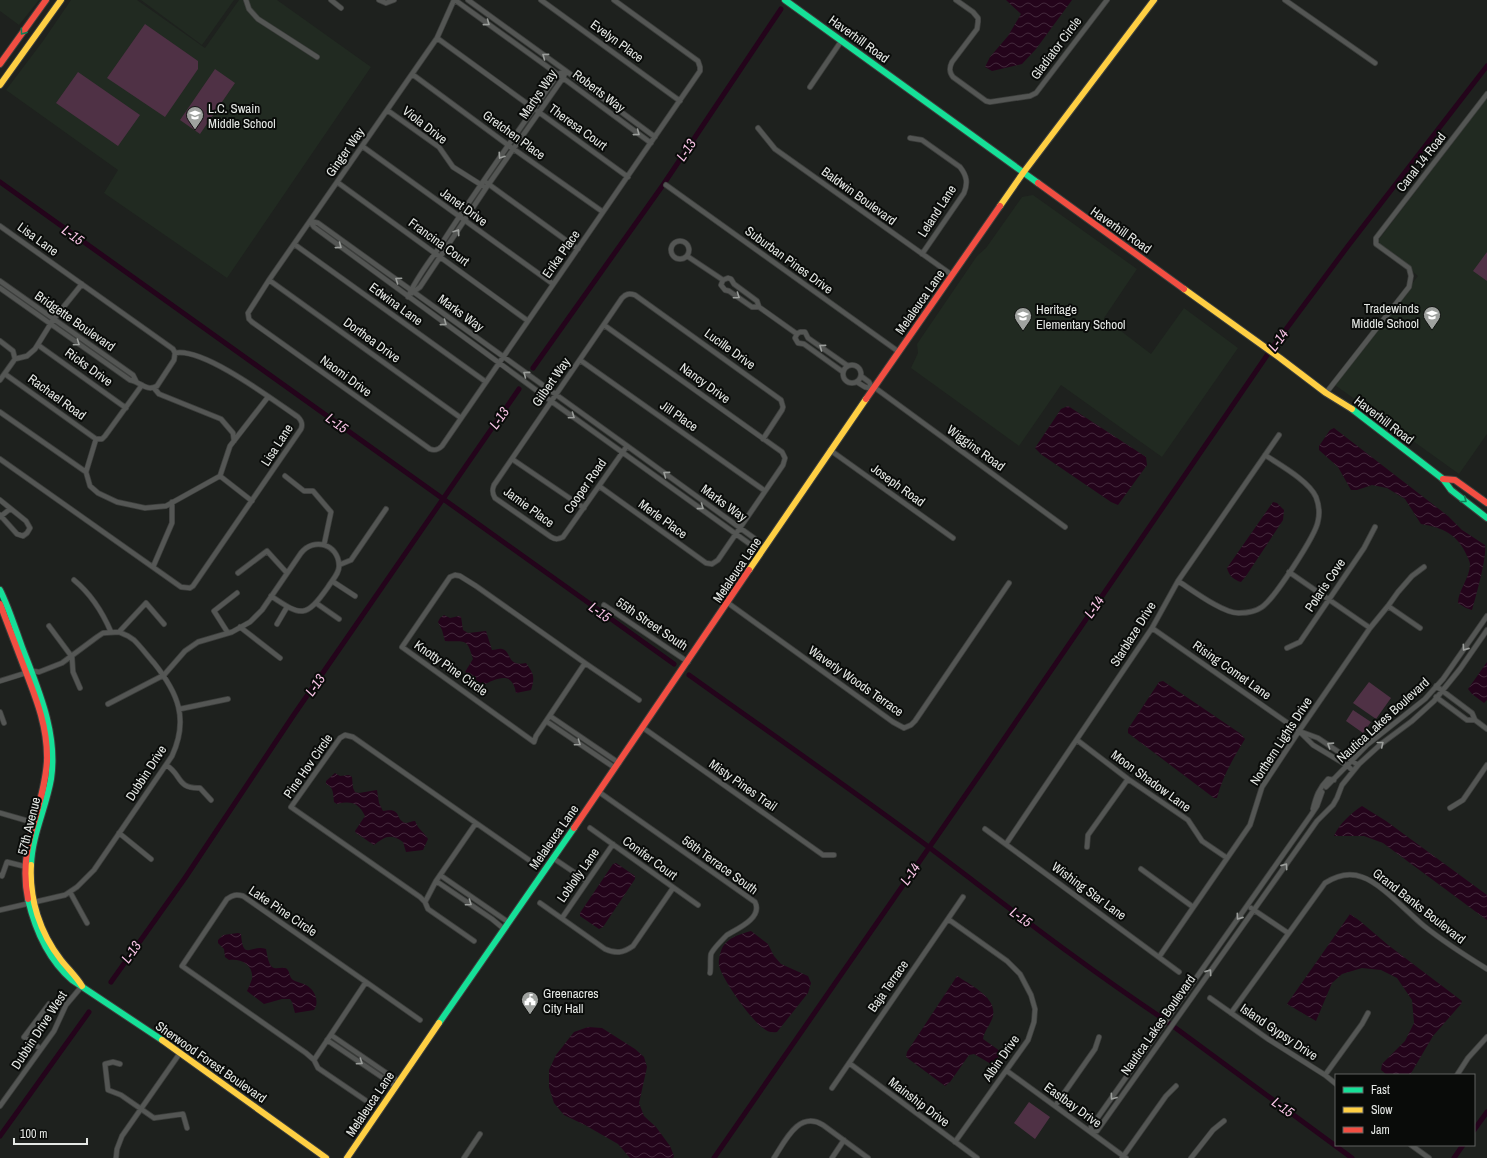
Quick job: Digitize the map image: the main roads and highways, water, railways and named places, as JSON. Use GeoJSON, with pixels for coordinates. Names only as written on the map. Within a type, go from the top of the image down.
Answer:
{"type":"FeatureCollection","features":[{"type":"Feature","properties":{"kind":"water"},"geometry":{"type":"Polygon","coordinates":[[[1006,0],[1072,0],[1036,49],[1022,64],[992,71],[985,67],[990,57],[1008,36],[1021,14],[1006,0]]]}},
{"type":"Feature","properties":{"kind":"water"},"geometry":{"type":"Polygon","coordinates":[[[1068,406],[1146,457],[1147,465],[1118,505],[1111,502],[1042,455],[1035,448],[1061,409],[1068,406]]]}},
{"type":"Feature","properties":{"kind":"water"},"geometry":{"type":"Polygon","coordinates":[[[1334,428],[1448,516],[1462,530],[1485,545],[1483,567],[1472,610],[1458,603],[1470,564],[1459,542],[1443,530],[1421,524],[1405,499],[1387,488],[1372,485],[1357,490],[1351,490],[1338,467],[1319,450],[1319,446],[1330,430],[1334,428]]]}},
{"type":"Feature","properties":{"kind":"water"},"geometry":{"type":"Polygon","coordinates":[[[1273,502],[1277,503],[1284,510],[1283,520],[1246,576],[1241,582],[1238,581],[1230,575],[1227,568],[1273,502]]]}},
{"type":"Feature","properties":{"kind":"water"},"geometry":{"type":"Polygon","coordinates":[[[444,615],[450,618],[461,617],[463,630],[468,633],[486,631],[492,650],[505,650],[515,663],[526,663],[533,676],[531,690],[516,693],[511,681],[503,678],[483,685],[465,672],[473,659],[471,652],[467,644],[464,642],[445,641],[438,622],[444,615]]]}},
{"type":"Feature","properties":{"kind":"water"},"geometry":{"type":"Polygon","coordinates":[[[1487,662],[1487,700],[1484,703],[1468,689],[1487,662]]]}},
{"type":"Feature","properties":{"kind":"water"},"geometry":{"type":"Polygon","coordinates":[[[1163,681],[1241,734],[1245,739],[1225,775],[1217,798],[1214,798],[1128,733],[1128,729],[1159,682],[1163,681]]]}},
{"type":"Feature","properties":{"kind":"water"},"geometry":{"type":"Polygon","coordinates":[[[335,773],[340,776],[349,775],[352,777],[355,792],[359,793],[377,790],[379,803],[383,811],[389,810],[396,812],[400,819],[406,823],[415,821],[428,839],[423,850],[406,852],[403,842],[391,837],[385,838],[374,845],[356,833],[355,831],[365,816],[357,805],[350,803],[337,804],[334,802],[332,789],[326,784],[326,781],[335,773]]]}},
{"type":"Feature","properties":{"kind":"water"},"geometry":{"type":"Polygon","coordinates":[[[1362,806],[1386,821],[1487,895],[1487,920],[1383,843],[1364,836],[1334,836],[1346,819],[1362,806]]]}},
{"type":"Feature","properties":{"kind":"water"},"geometry":{"type":"Polygon","coordinates":[[[616,863],[635,876],[635,879],[603,927],[599,929],[580,916],[580,913],[613,864],[616,863]]]}},
{"type":"Feature","properties":{"kind":"water"},"geometry":{"type":"Polygon","coordinates":[[[1350,914],[1462,1001],[1433,1036],[1411,1074],[1386,1074],[1381,1070],[1382,1064],[1405,1041],[1414,1023],[1412,1000],[1397,978],[1381,970],[1362,968],[1342,974],[1332,983],[1316,1021],[1287,1004],[1350,914]]]}},
{"type":"Feature","properties":{"kind":"water"},"geometry":{"type":"Polygon","coordinates":[[[751,931],[768,944],[774,956],[781,964],[808,976],[811,983],[808,993],[777,1032],[766,1030],[758,1024],[731,989],[719,965],[721,952],[727,942],[736,936],[751,931]]]}},
{"type":"Feature","properties":{"kind":"water"},"geometry":{"type":"Polygon","coordinates":[[[241,934],[242,942],[246,950],[256,948],[266,949],[272,967],[287,969],[293,980],[308,986],[312,990],[317,1001],[314,1010],[295,1013],[290,999],[282,999],[264,1004],[247,991],[252,979],[251,969],[242,961],[229,960],[225,957],[224,949],[218,943],[218,940],[223,935],[241,934]]]}},
{"type":"Feature","properties":{"kind":"water"},"geometry":{"type":"Polygon","coordinates":[[[957,976],[981,992],[991,1003],[993,1016],[983,1039],[1000,1051],[1000,1053],[996,1061],[991,1064],[974,1054],[969,1055],[950,1082],[945,1086],[906,1057],[907,1052],[957,976]]]}},
{"type":"Feature","properties":{"kind":"water"},"geometry":{"type":"Polygon","coordinates":[[[588,1027],[602,1028],[635,1049],[644,1057],[647,1067],[639,1103],[644,1116],[656,1127],[670,1146],[674,1156],[673,1158],[630,1158],[618,1144],[564,1115],[554,1103],[549,1087],[549,1070],[556,1055],[574,1032],[588,1027]]]}},
{"type":"Feature","properties":{"kind":"waterway","name":"L-13"},"geometry":{"type":"LineString","coordinates":[[533,368],[663,185],[781,9]]}},
{"type":"Feature","properties":{"kind":"waterway","name":"L-14"},"geometry":{"type":"LineString","coordinates":[[714,1158],[987,764],[1272,348],[1348,246],[1487,66]]}},
{"type":"Feature","properties":{"kind":"waterway","name":"L-15"},"geometry":{"type":"LineString","coordinates":[[0,182],[674,664]]}},
{"type":"Feature","properties":{"kind":"waterway","name":"L-13"},"geometry":{"type":"LineString","coordinates":[[111,982],[185,878],[293,716],[519,389]]}},
{"type":"Feature","properties":{"kind":"waterway","name":"L-15"},"geometry":{"type":"LineString","coordinates":[[689,675],[870,804],[1074,956],[1162,1018],[1335,1145]]}},
{"type":"Feature","properties":{"kind":"waterway","name":"L-13"},"geometry":{"type":"LineString","coordinates":[[0,1136],[89,1012]]}},
{"type":"Feature","properties":{"kind":"waterway","name":"L-15"},"geometry":{"type":"LineString","coordinates":[[1475,1129],[1487,1112]]}},
{"type":"Feature","properties":{"kind":"waterway","name":"L-15"},"geometry":{"type":"LineString","coordinates":[[1336,1146],[1352,1158]]}},
{"type":"Feature","properties":{"kind":"waterway","name":"L-15"},"geometry":{"type":"LineString","coordinates":[[1454,1158],[1462,1146]]}},
{"type":"Feature","properties":{"kind":"place","name":"L.C. Swain Middle School"},"geometry":{"type":"Point","coordinates":[195,130]}},
{"type":"Feature","properties":{"kind":"place","name":"Tradewinds Middle School"},"geometry":{"type":"Point","coordinates":[1432,330]}},
{"type":"Feature","properties":{"kind":"place","name":"Heritage Elementary School"},"geometry":{"type":"Point","coordinates":[1023,331]}},
{"type":"Feature","properties":{"kind":"place","name":"Greenacres City Hall"},"geometry":{"type":"Point","coordinates":[530,1015]}}]}
